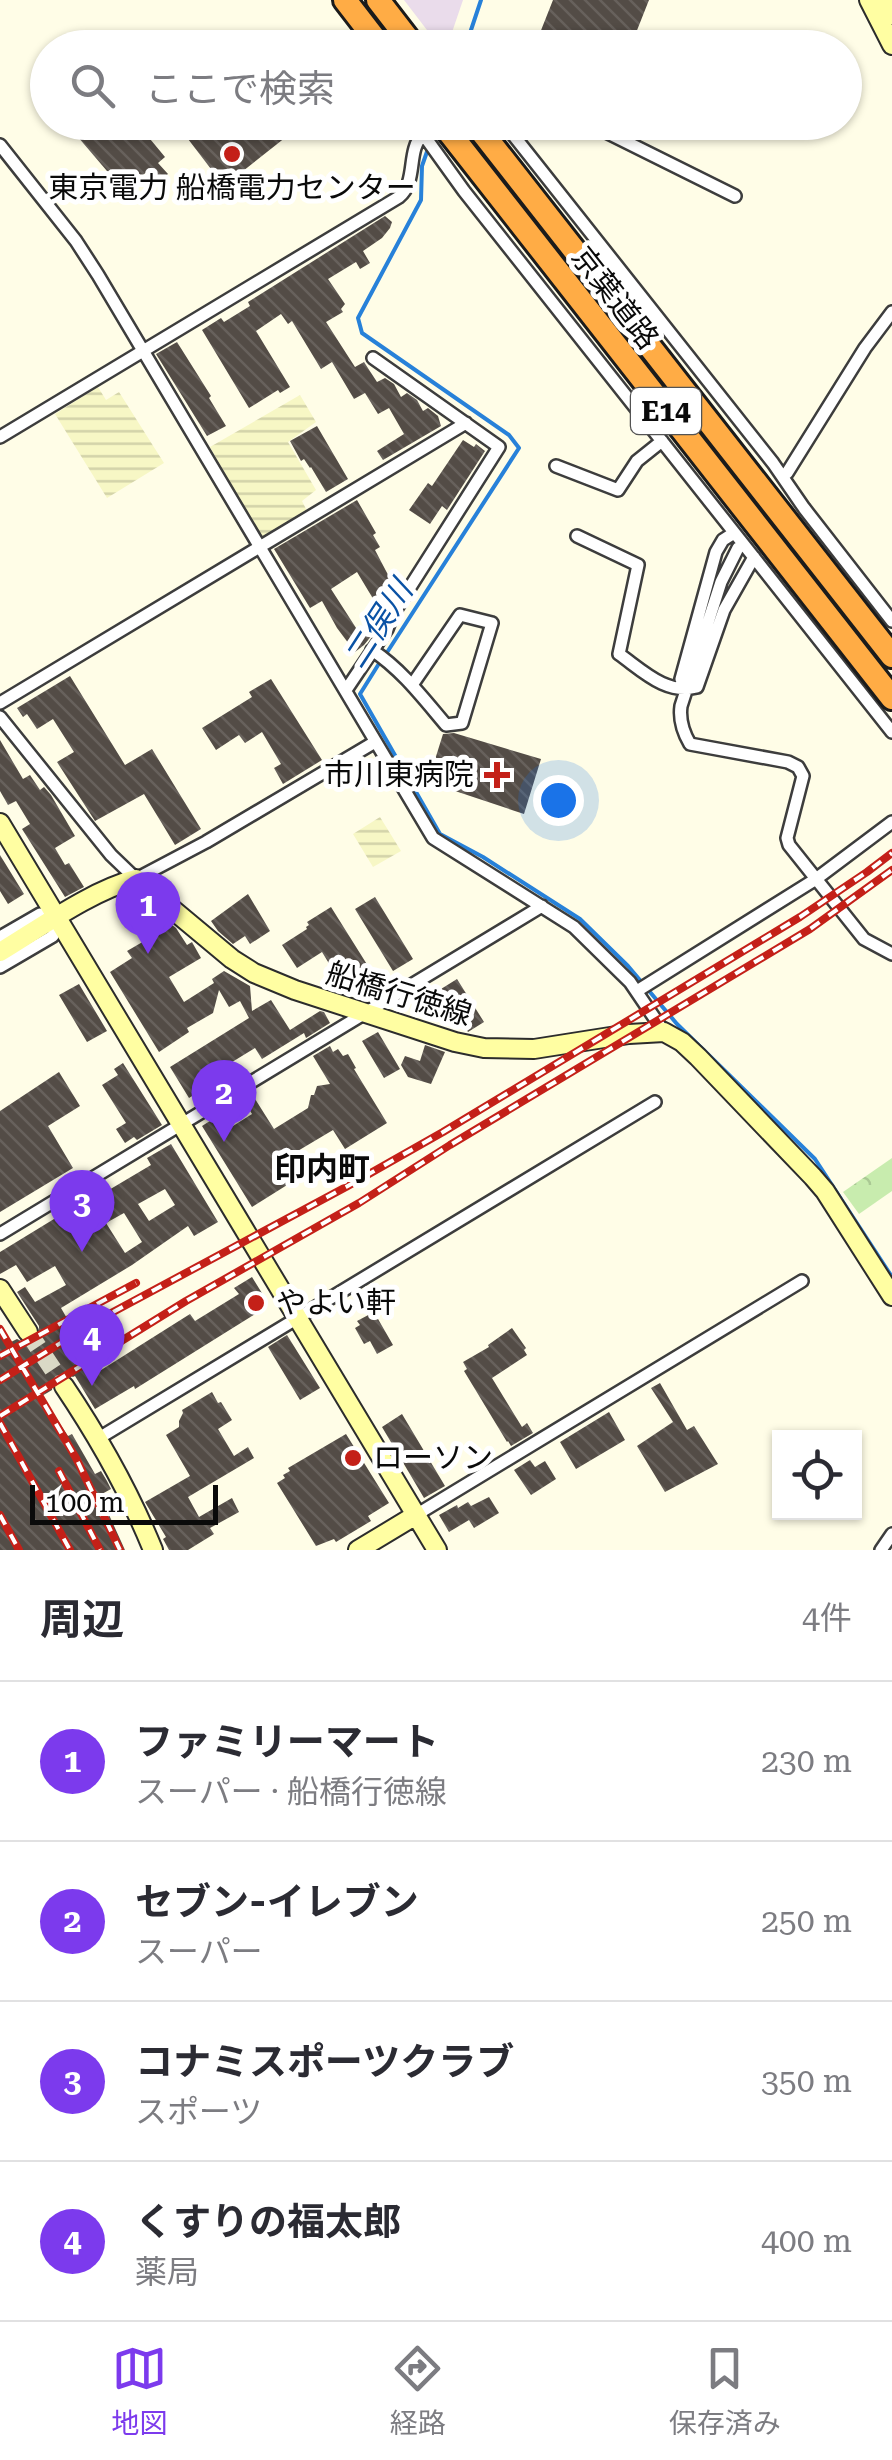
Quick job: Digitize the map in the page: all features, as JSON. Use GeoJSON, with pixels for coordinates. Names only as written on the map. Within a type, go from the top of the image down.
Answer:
{"type":"FeatureCollection","features":[{"type":"Feature","properties":{"kind":"highway"},"geometry":{"type":"LineString","coordinates":[[345,0],[368,30]]}},
{"type":"Feature","properties":{"kind":"highway"},"geometry":{"type":"LineString","coordinates":[[378,0],[402,30]]}},
{"type":"Feature","properties":{"kind":"highway","name":"京葉道路"},"geometry":{"type":"LineString","coordinates":[[441,140],[892,698]]}},
{"type":"Feature","properties":{"kind":"highway","name":"京葉道路"},"geometry":{"type":"LineString","coordinates":[[488,140],[892,656]]}},
{"type":"Feature","properties":{"kind":"street"},"geometry":{"type":"LineString","coordinates":[[869,0],[892,45]]}},
{"type":"Feature","properties":{"kind":"street"},"geometry":{"type":"LineString","coordinates":[[884,0],[892,15]]}},
{"type":"Feature","properties":{"kind":"street"},"geometry":{"type":"LineString","coordinates":[[0,437],[399,197],[408,189],[418,140]]}},
{"type":"Feature","properties":{"kind":"street"},"geometry":{"type":"LineString","coordinates":[[434,140],[435,150],[464,191],[892,732]]}},
{"type":"Feature","properties":{"kind":"street"},"geometry":{"type":"LineString","coordinates":[[516,140],[773,463],[892,620]]}},
{"type":"Feature","properties":{"kind":"street"},"geometry":{"type":"LineString","coordinates":[[622,140],[735,196]]}},
{"type":"Feature","properties":{"kind":"street"},"geometry":{"type":"LineString","coordinates":[[0,145],[76,241],[432,838],[574,927],[630,982],[664,1032],[698,1057],[814,1177],[892,1296]]}},
{"type":"Feature","properties":{"kind":"street"},"geometry":{"type":"LineString","coordinates":[[787,473],[892,312]]}},
{"type":"Feature","properties":{"kind":"street"},"geometry":{"type":"LineString","coordinates":[[346,690],[499,447],[373,358]]}},
{"type":"Feature","properties":{"kind":"street"},"geometry":{"type":"LineString","coordinates":[[0,703],[466,423]]}},
{"type":"Feature","properties":{"kind":"street"},"geometry":{"type":"LineString","coordinates":[[556,466],[618,490],[637,461],[662,441]]}},
{"type":"Feature","properties":{"kind":"street"},"geometry":{"type":"LineString","coordinates":[[686,690],[681,680],[716,552],[723,540],[734,533]]}},
{"type":"Feature","properties":{"kind":"street"},"geometry":{"type":"LineString","coordinates":[[577,536],[638,564],[619,654],[665,687],[686,690],[697,687],[724,610],[754,558]]}},
{"type":"Feature","properties":{"kind":"street"},"geometry":{"type":"LineString","coordinates":[[738,548],[720,582],[686,690],[680,716],[684,733],[690,744],[798,766],[803,776],[787,838],[789,845],[864,939],[892,954]]}},
{"type":"Feature","properties":{"kind":"street"},"geometry":{"type":"LineString","coordinates":[[372,650],[394,665],[412,686],[446,725],[462,723],[492,624],[460,615],[412,686]]}},
{"type":"Feature","properties":{"kind":"street"},"geometry":{"type":"LineString","coordinates":[[0,718],[111,855],[136,880]]}},
{"type":"Feature","properties":{"kind":"street"},"geometry":{"type":"LineString","coordinates":[[0,952],[124,882],[136,880],[206,842],[375,742]]}},
{"type":"Feature","properties":{"kind":"street"},"geometry":{"type":"LineString","coordinates":[[637,991],[816,879],[892,822]]}},
{"type":"Feature","properties":{"kind":"street"},"geometry":{"type":"LineString","coordinates":[[0,823],[437,1550]]}},
{"type":"Feature","properties":{"kind":"street","name":"船橋行徳線"},"geometry":{"type":"LineString","coordinates":[[136,880],[254,974],[469,1046],[534,1050],[664,1032]]}},
{"type":"Feature","properties":{"kind":"street"},"geometry":{"type":"LineString","coordinates":[[0,1234],[542,906]]}},
{"type":"Feature","properties":{"kind":"street"},"geometry":{"type":"LineString","coordinates":[[0,937],[40,914],[57,918]]}},
{"type":"Feature","properties":{"kind":"street"},"geometry":{"type":"LineString","coordinates":[[0,967],[53,936],[57,918]]}},
{"type":"Feature","properties":{"kind":"street"},"geometry":{"type":"LineString","coordinates":[[98,1438],[655,1102]]}},
{"type":"Feature","properties":{"kind":"street"},"geometry":{"type":"LineString","coordinates":[[358,1550],[802,1282]]}},
{"type":"Feature","properties":{"kind":"street"},"geometry":{"type":"LineString","coordinates":[[0,1289],[28,1332]]}},
{"type":"Feature","properties":{"kind":"street"},"geometry":{"type":"LineString","coordinates":[[64,1386],[131,1498],[153,1550]]}},
{"type":"Feature","properties":{"kind":"street"},"geometry":{"type":"LineString","coordinates":[[881,1550],[892,1534]]}},
{"type":"Feature","properties":{"kind":"shaded area"},"geometry":{"type":"Polygon","coordinates":[[[404,0],[463,0],[453,30],[427,30],[404,0]]]}},
{"type":"Feature","properties":{"kind":"green space"},"geometry":{"type":"Polygon","coordinates":[[[98,387],[106,400],[119,392],[164,463],[107,498],[55,414],[98,387]]]}},
{"type":"Feature","properties":{"kind":"green space"},"geometry":{"type":"Polygon","coordinates":[[[300,395],[316,422],[288,442],[316,490],[302,501],[307,511],[261,538],[210,447],[300,395]]]}},
{"type":"Feature","properties":{"kind":"green space"},"geometry":{"type":"Polygon","coordinates":[[[380,817],[401,851],[373,867],[353,834],[380,817]]]}},
{"type":"Feature","properties":{"kind":"green space"},"geometry":{"type":"Polygon","coordinates":[[[892,1158],[892,1191],[859,1214],[843,1192],[892,1158]]]}},
{"type":"Feature","properties":{"kind":"building"},"geometry":{"type":"Polygon","coordinates":[[[553,0],[649,0],[637,30],[541,30],[553,0]]]}},
{"type":"Feature","properties":{"kind":"building"},"geometry":{"type":"Polygon","coordinates":[[[81,140],[151,140],[165,157],[158,163],[168,174],[158,182],[149,170],[124,191],[81,140]]]}},
{"type":"Feature","properties":{"kind":"building"},"geometry":{"type":"Polygon","coordinates":[[[189,140],[282,140],[224,186],[189,140]]]}},
{"type":"Feature","properties":{"kind":"building"},"geometry":{"type":"Polygon","coordinates":[[[385,216],[392,222],[390,228],[363,251],[370,263],[360,269],[356,262],[328,279],[345,304],[343,312],[326,322],[355,367],[364,362],[377,382],[385,378],[394,384],[401,397],[407,393],[423,411],[428,408],[438,416],[441,426],[383,460],[377,451],[404,434],[389,408],[378,414],[365,393],[354,399],[332,362],[321,369],[292,321],[288,324],[281,314],[256,331],[290,387],[249,408],[202,330],[250,306],[248,302],[385,216]]]}},
{"type":"Feature","properties":{"kind":"building"},"geometry":{"type":"Polygon","coordinates":[[[177,342],[226,426],[207,436],[156,354],[177,342]]]}},
{"type":"Feature","properties":{"kind":"building"},"geometry":{"type":"Polygon","coordinates":[[[317,426],[348,479],[326,492],[290,441],[317,426]]]}},
{"type":"Feature","properties":{"kind":"building"},"geometry":{"type":"Polygon","coordinates":[[[463,440],[485,451],[447,510],[442,506],[430,524],[409,510],[428,483],[432,486],[463,440]]]}},
{"type":"Feature","properties":{"kind":"building"},"geometry":{"type":"Polygon","coordinates":[[[357,500],[376,533],[373,535],[380,547],[375,550],[396,590],[375,602],[357,572],[331,589],[358,631],[367,625],[373,634],[355,652],[322,601],[310,608],[274,549],[357,500]]]}},
{"type":"Feature","properties":{"kind":"building"},"geometry":{"type":"Polygon","coordinates":[[[70,676],[125,765],[152,749],[201,829],[175,845],[144,794],[95,821],[57,762],[74,752],[53,719],[37,729],[27,714],[23,717],[17,708],[70,676]]]}},
{"type":"Feature","properties":{"kind":"building"},"geometry":{"type":"Polygon","coordinates":[[[271,679],[322,760],[283,784],[274,768],[281,764],[262,732],[245,743],[239,735],[216,750],[202,728],[252,697],[249,692],[271,679]]]}},
{"type":"Feature","properties":{"kind":"building"},"geometry":{"type":"Polygon","coordinates":[[[454,733],[541,759],[524,814],[428,782],[443,734],[454,733]]]}},
{"type":"Feature","properties":{"kind":"building"},"geometry":{"type":"Polygon","coordinates":[[[0,740],[23,779],[30,775],[40,790],[44,787],[51,795],[75,836],[55,848],[84,887],[65,897],[22,829],[30,824],[16,801],[8,805],[0,791],[0,740]]]}},
{"type":"Feature","properties":{"kind":"building"},"geometry":{"type":"Polygon","coordinates":[[[0,855],[24,894],[8,904],[0,891],[0,855]]]}},
{"type":"Feature","properties":{"kind":"building"},"geometry":{"type":"Polygon","coordinates":[[[248,894],[270,931],[250,944],[245,936],[233,944],[211,921],[248,894]]]}},
{"type":"Feature","properties":{"kind":"building"},"geometry":{"type":"Polygon","coordinates":[[[375,897],[413,959],[393,971],[355,909],[375,897]]]}},
{"type":"Feature","properties":{"kind":"building"},"geometry":{"type":"Polygon","coordinates":[[[331,907],[368,966],[345,981],[343,977],[339,980],[322,952],[297,968],[282,945],[331,907]]]}},
{"type":"Feature","properties":{"kind":"building"},"geometry":{"type":"Polygon","coordinates":[[[168,922],[187,945],[192,942],[201,958],[169,977],[184,1002],[214,983],[212,979],[224,971],[250,986],[252,1011],[271,1000],[290,1030],[320,1011],[330,1023],[306,1038],[304,1033],[262,1059],[255,1048],[193,1086],[197,1093],[189,1098],[170,1067],[249,1018],[240,1001],[229,1007],[219,990],[213,1013],[187,1028],[189,1032],[159,1052],[110,972],[132,958],[127,951],[158,933],[168,922]]]}},
{"type":"Feature","properties":{"kind":"building"},"geometry":{"type":"Polygon","coordinates":[[[457,979],[484,1022],[468,1032],[441,989],[457,979]]]}},
{"type":"Feature","properties":{"kind":"building"},"geometry":{"type":"Polygon","coordinates":[[[79,984],[107,1031],[87,1042],[59,995],[79,984]]]}},
{"type":"Feature","properties":{"kind":"building"},"geometry":{"type":"Polygon","coordinates":[[[378,1032],[400,1069],[384,1078],[362,1041],[378,1032]]]}},
{"type":"Feature","properties":{"kind":"building"},"geometry":{"type":"Polygon","coordinates":[[[425,1045],[445,1052],[431,1084],[408,1077],[401,1065],[405,1056],[420,1061],[425,1045]]]}},
{"type":"Feature","properties":{"kind":"building"},"geometry":{"type":"Polygon","coordinates":[[[330,1046],[333,1052],[338,1049],[343,1056],[348,1054],[387,1123],[345,1149],[333,1130],[291,1155],[303,1175],[252,1207],[202,1126],[224,1112],[233,1126],[252,1114],[243,1099],[252,1094],[274,1129],[308,1108],[317,1086],[330,1084],[313,1056],[330,1046]]]}},
{"type":"Feature","properties":{"kind":"building"},"geometry":{"type":"Polygon","coordinates":[[[123,1063],[162,1125],[125,1143],[116,1129],[126,1123],[102,1085],[118,1075],[114,1069],[123,1063]]]}},
{"type":"Feature","properties":{"kind":"building"},"geometry":{"type":"Polygon","coordinates":[[[59,1072],[80,1106],[48,1126],[73,1168],[0,1212],[0,1111],[59,1072]]]}},
{"type":"Feature","properties":{"kind":"building"},"geometry":{"type":"Polygon","coordinates":[[[171,1144],[218,1222],[194,1236],[188,1226],[61,1308],[98,1372],[190,1314],[195,1321],[239,1294],[234,1288],[252,1277],[265,1298],[260,1311],[135,1389],[134,1386],[95,1409],[75,1376],[56,1376],[52,1390],[42,1396],[68,1436],[72,1434],[95,1474],[101,1471],[107,1481],[111,1489],[100,1495],[125,1550],[0,1550],[0,1328],[9,1343],[17,1339],[28,1344],[36,1342],[39,1326],[17,1292],[25,1287],[35,1302],[66,1285],[55,1266],[27,1282],[16,1265],[0,1274],[0,1252],[151,1165],[147,1158],[171,1144]],[[165,1189],[138,1204],[149,1221],[175,1205],[165,1189]],[[124,1213],[106,1223],[125,1253],[142,1242],[124,1213]]]}},
{"type":"Feature","properties":{"kind":"building"},"geometry":{"type":"Polygon","coordinates":[[[374,1312],[393,1345],[377,1354],[370,1341],[364,1344],[355,1328],[360,1325],[357,1321],[374,1312]]]}},
{"type":"Feature","properties":{"kind":"building"},"geometry":{"type":"Polygon","coordinates":[[[512,1328],[527,1355],[492,1378],[522,1427],[527,1423],[533,1433],[511,1446],[464,1371],[467,1369],[463,1362],[512,1328]]]}},
{"type":"Feature","properties":{"kind":"building"},"geometry":{"type":"Polygon","coordinates":[[[287,1335],[320,1388],[300,1400],[268,1347],[287,1335]]]}},
{"type":"Feature","properties":{"kind":"building"},"geometry":{"type":"Polygon","coordinates":[[[660,1383],[687,1430],[694,1426],[718,1464],[665,1492],[637,1446],[673,1422],[651,1388],[660,1383]]]}},
{"type":"Feature","properties":{"kind":"building"},"geometry":{"type":"Polygon","coordinates":[[[212,1392],[232,1420],[218,1429],[234,1456],[248,1447],[254,1458],[188,1497],[199,1517],[232,1498],[239,1512],[210,1528],[214,1534],[188,1550],[169,1550],[163,1539],[166,1537],[145,1502],[190,1476],[166,1435],[179,1427],[182,1410],[212,1392]]]}},
{"type":"Feature","properties":{"kind":"building"},"geometry":{"type":"Polygon","coordinates":[[[609,1412],[625,1440],[576,1469],[560,1442],[609,1412]]]}},
{"type":"Feature","properties":{"kind":"building"},"geometry":{"type":"Polygon","coordinates":[[[402,1414],[445,1486],[424,1498],[382,1427],[402,1414]]]}},
{"type":"Feature","properties":{"kind":"building"},"geometry":{"type":"Polygon","coordinates":[[[346,1434],[389,1503],[368,1516],[371,1521],[336,1542],[334,1539],[316,1546],[277,1483],[285,1478],[288,1468],[346,1434]]]}},
{"type":"Feature","properties":{"kind":"building"},"geometry":{"type":"Polygon","coordinates":[[[530,1460],[535,1467],[545,1461],[556,1479],[531,1495],[514,1470],[530,1460]]]}},
{"type":"Feature","properties":{"kind":"building"},"geometry":{"type":"Polygon","coordinates":[[[489,1497],[499,1513],[474,1528],[469,1520],[449,1532],[439,1515],[457,1505],[458,1508],[468,1502],[471,1506],[489,1497]]]}},
{"type":"Feature","properties":{"kind":"waterway"},"geometry":{"type":"LineString","coordinates":[[471,30],[481,0]]}},
{"type":"Feature","properties":{"kind":"waterway","name":"二俣川"},"geometry":{"type":"LineString","coordinates":[[386,654],[519,448],[509,435],[362,333],[358,318],[421,200],[422,166],[429,146]]}},
{"type":"Feature","properties":{"kind":"waterway","name":"二俣川"},"geometry":{"type":"LineString","coordinates":[[380,662],[360,694],[440,834],[580,919],[628,966],[677,1024],[815,1159],[892,1277]]}},
{"type":"Feature","properties":{"kind":"tunnel"},"geometry":{"type":"LineString","coordinates":[[28,1332],[64,1386]]}},
{"type":"Feature","properties":{"kind":"railway"},"geometry":{"type":"LineString","coordinates":[[0,1380],[100,1319],[443,1132],[800,917],[892,853]]}},
{"type":"Feature","properties":{"kind":"railway"},"geometry":{"type":"LineString","coordinates":[[0,1416],[810,929],[892,870]]}},
{"type":"Feature","properties":{"kind":"railway"},"geometry":{"type":"LineString","coordinates":[[0,1356],[136,1283]]}},
{"type":"Feature","properties":{"kind":"railway"},"geometry":{"type":"LineString","coordinates":[[0,1329],[76,1458],[120,1550]]}},
{"type":"Feature","properties":{"kind":"railway"},"geometry":{"type":"LineString","coordinates":[[0,1423],[70,1550]]}},
{"type":"Feature","properties":{"kind":"railway"},"geometry":{"type":"LineString","coordinates":[[59,1471],[100,1550]]}},
{"type":"Feature","properties":{"kind":"railway"},"geometry":{"type":"LineString","coordinates":[[0,1515],[19,1550]]}},
{"type":"Feature","properties":{"kind":"place","name":"東京電力 船橋電力センター"},"geometry":{"type":"Point","coordinates":[232,154]}},
{"type":"Feature","properties":{"kind":"place","name":"市川東病院"},"geometry":{"type":"Point","coordinates":[497,775]}},
{"type":"Feature","properties":{"kind":"place","name":"ファミリーマート"},"geometry":{"type":"Point","coordinates":[148,954]}},
{"type":"Feature","properties":{"kind":"place","name":"セブン-イレブン"},"geometry":{"type":"Point","coordinates":[224,1142]}},
{"type":"Feature","properties":{"kind":"place","name":"コナミスポーツクラブ"},"geometry":{"type":"Point","coordinates":[82,1252]}},
{"type":"Feature","properties":{"kind":"place","name":"やよい軒"},"geometry":{"type":"Point","coordinates":[256,1303]}},
{"type":"Feature","properties":{"kind":"place","name":"くすりの福太郎"},"geometry":{"type":"Point","coordinates":[92,1386]}},
{"type":"Feature","properties":{"kind":"place","name":"ローソン"},"geometry":{"type":"Point","coordinates":[353,1458]}},
{"type":"Feature","properties":{"kind":"district","name":"印内町"},"geometry":{"type":"Point","coordinates":[322,1169]}}]}
